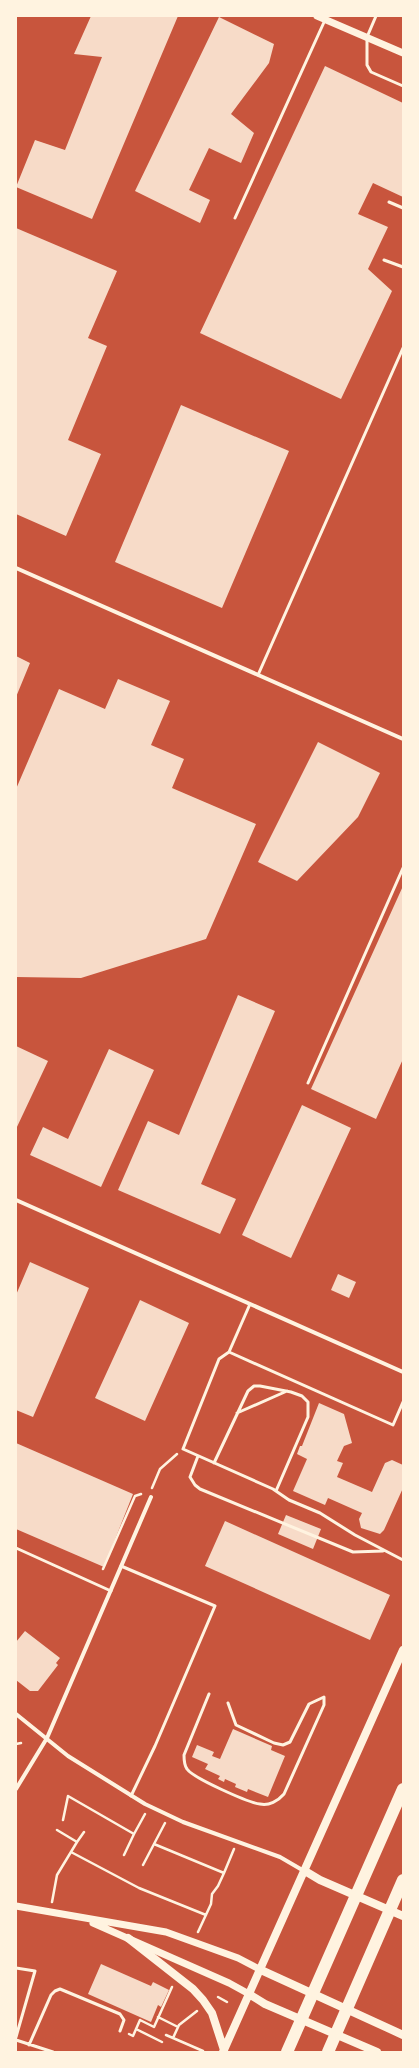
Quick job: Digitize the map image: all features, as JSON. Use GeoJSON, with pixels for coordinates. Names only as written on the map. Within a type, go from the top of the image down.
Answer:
{"type":"FeatureCollection","features":[{"type":"Feature","properties":{"kind":"highway"},"geometry":{"type":"LineString","coordinates":[[287,2052],[403,1789]]}},
{"type":"Feature","properties":{"kind":"highway"},"geometry":{"type":"LineString","coordinates":[[328,2052],[403,1880]]}},
{"type":"Feature","properties":{"kind":"main road"},"geometry":{"type":"LineString","coordinates":[[223,2051],[403,1650]]}},
{"type":"Feature","properties":{"kind":"main road"},"geometry":{"type":"LineString","coordinates":[[305,1871],[320,1880],[403,1916]]}},
{"type":"Feature","properties":{"kind":"main road"},"geometry":{"type":"LineString","coordinates":[[128,1938],[189,1986],[203,2000],[212,2013],[223,2051]]}},
{"type":"Feature","properties":{"kind":"main road"},"geometry":{"type":"LineString","coordinates":[[260,1970],[403,2035]]}},
{"type":"Feature","properties":{"kind":"main road"},"geometry":{"type":"LineString","coordinates":[[249,1994],[265,2004],[377,2052]]}},
{"type":"Feature","properties":{"kind":"street"},"geometry":{"type":"LineString","coordinates":[[317,16],[403,54]]}},
{"type":"Feature","properties":{"kind":"street"},"geometry":{"type":"LineString","coordinates":[[16,568],[403,739]]}},
{"type":"Feature","properties":{"kind":"street"},"geometry":{"type":"LineString","coordinates":[[16,1200],[403,1372]]}},
{"type":"Feature","properties":{"kind":"street"},"geometry":{"type":"LineString","coordinates":[[16,1789],[47,1738],[152,1498]]}},
{"type":"Feature","properties":{"kind":"street"},"geometry":{"type":"LineString","coordinates":[[16,1714],[68,1756],[131,1796],[172,1817],[280,1857],[305,1871]]}},
{"type":"Feature","properties":{"kind":"street"},"geometry":{"type":"LineString","coordinates":[[16,1906],[166,1932],[238,1958],[260,1970]]}},
{"type":"Feature","properties":{"kind":"street"},"geometry":{"type":"LineString","coordinates":[[84,1918],[229,1983],[249,1994]]}},
{"type":"Feature","properties":{"kind":"lane"},"geometry":{"type":"LineString","coordinates":[[376,16],[367,37],[367,65],[371,72],[403,86]]}},
{"type":"Feature","properties":{"kind":"lane"},"geometry":{"type":"LineString","coordinates":[[235,218],[325,20]]}},
{"type":"Feature","properties":{"kind":"lane"},"geometry":{"type":"LineString","coordinates":[[389,202],[403,208]]}},
{"type":"Feature","properties":{"kind":"lane"},"geometry":{"type":"LineString","coordinates":[[384,260],[403,267]]}},
{"type":"Feature","properties":{"kind":"lane"},"geometry":{"type":"LineString","coordinates":[[258,674],[403,348]]}},
{"type":"Feature","properties":{"kind":"lane"},"geometry":{"type":"LineString","coordinates":[[308,1083],[403,868]]}},
{"type":"Feature","properties":{"kind":"lane"},"geometry":{"type":"LineString","coordinates":[[250,1304],[229,1352],[219,1359],[183,1449],[276,1491],[289,1500],[320,1513],[384,1551],[403,1560]]}},
{"type":"Feature","properties":{"kind":"lane"},"geometry":{"type":"LineString","coordinates":[[229,1352],[393,1425],[403,1402]]}},
{"type":"Feature","properties":{"kind":"lane"},"geometry":{"type":"LineString","coordinates":[[214,1463],[246,1394],[254,1386],[287,1391],[302,1396],[308,1402],[308,1417],[276,1491]]}},
{"type":"Feature","properties":{"kind":"lane"},"geometry":{"type":"LineString","coordinates":[[237,1412],[287,1391]]}},
{"type":"Feature","properties":{"kind":"lane"},"geometry":{"type":"LineString","coordinates":[[198,1456],[190,1476],[195,1485],[200,1489],[353,1552],[384,1551]]}},
{"type":"Feature","properties":{"kind":"lane"},"geometry":{"type":"LineString","coordinates":[[16,1548],[111,1591]]}},
{"type":"Feature","properties":{"kind":"lane"},"geometry":{"type":"LineString","coordinates":[[121,1566],[215,1606],[155,1746],[131,1796]]}},
{"type":"Feature","properties":{"kind":"lane"},"geometry":{"type":"LineString","coordinates":[[209,1694],[184,1755],[184,1763],[187,1770],[196,1778],[259,1804],[270,1804],[280,1799],[284,1794],[324,1705],[324,1697],[309,1704],[290,1742],[283,1745],[274,1743],[236,1725],[228,1703]]}},
{"type":"Feature","properties":{"kind":"lane"},"geometry":{"type":"LineString","coordinates":[[16,1968],[35,1971],[16,2037]]}},
{"type":"Feature","properties":{"kind":"lane"},"geometry":{"type":"LineString","coordinates":[[29,2045],[51,1995],[60,1989],[120,2014],[124,2020],[120,2031]]}},
{"type":"Feature","properties":{"kind":"lane"},"geometry":{"type":"LineString","coordinates":[[16,2040],[53,2052]]}},
{"type":"Feature","properties":{"kind":"path"},"geometry":{"type":"LineString","coordinates":[[152,1489],[160,1470],[183,1449]]}},
{"type":"Feature","properties":{"kind":"path"},"geometry":{"type":"LineString","coordinates":[[103,1569],[135,1496]]}},
{"type":"Feature","properties":{"kind":"path"},"geometry":{"type":"LineString","coordinates":[[16,1744],[21,1743]]}},
{"type":"Feature","properties":{"kind":"path"},"geometry":{"type":"LineString","coordinates":[[63,1820],[68,1796],[134,1834]]}},
{"type":"Feature","properties":{"kind":"path"},"geometry":{"type":"LineString","coordinates":[[124,1855],[143,1818]]}},
{"type":"Feature","properties":{"kind":"path"},"geometry":{"type":"LineString","coordinates":[[143,1865],[162,1828]]}},
{"type":"Feature","properties":{"kind":"path"},"geometry":{"type":"LineString","coordinates":[[57,1830],[77,1842]]}},
{"type":"Feature","properties":{"kind":"path"},"geometry":{"type":"LineString","coordinates":[[53,1892],[57,1875],[84,1832]]}},
{"type":"Feature","properties":{"kind":"path"},"geometry":{"type":"LineString","coordinates":[[154,1844],[224,1873]]}},
{"type":"Feature","properties":{"kind":"path"},"geometry":{"type":"LineString","coordinates":[[71,1852],[139,1888],[206,1915]]}},
{"type":"Feature","properties":{"kind":"path"},"geometry":{"type":"LineString","coordinates":[[198,1932],[211,1904],[212,1894],[218,1886],[231,1857]]}},
{"type":"Feature","properties":{"kind":"path"},"geometry":{"type":"LineString","coordinates":[[127,2033],[133,2036],[140,2020],[154,2027],[173,1984]]}},
{"type":"Feature","properties":{"kind":"path"},"geometry":{"type":"LineString","coordinates":[[214,2000],[223,1991]]}},
{"type":"Feature","properties":{"kind":"path"},"geometry":{"type":"LineString","coordinates":[[218,1996],[227,2002]]}},
{"type":"Feature","properties":{"kind":"path"},"geometry":{"type":"LineString","coordinates":[[173,2038],[178,2027],[185,2019],[199,2010]]}},
{"type":"Feature","properties":{"kind":"path"},"geometry":{"type":"LineString","coordinates":[[158,2017],[178,2027]]}},
{"type":"Feature","properties":{"kind":"path"},"geometry":{"type":"LineString","coordinates":[[136,2030],[162,2042]]}},
{"type":"Feature","properties":{"kind":"path"},"geometry":{"type":"LineString","coordinates":[[166,2035],[203,2051]]}},
{"type":"Feature","properties":{"kind":"building"},"geometry":{"type":"Polygon","coordinates":[[[91,16],[178,16],[92,219],[16,187],[35,140],[65,150],[102,57],[74,54],[91,16]]]}},
{"type":"Feature","properties":{"kind":"building"},"geometry":{"type":"Polygon","coordinates":[[[219,17],[274,44],[269,63],[231,114],[254,133],[241,163],[209,148],[189,190],[210,200],[200,223],[135,191],[219,17]]]}},
{"type":"Feature","properties":{"kind":"building"},"geometry":{"type":"Polygon","coordinates":[[[325,66],[403,103],[403,197],[373,183],[358,214],[388,227],[368,269],[392,291],[341,399],[200,333],[325,66]]]}},
{"type":"Feature","properties":{"kind":"building"},"geometry":{"type":"Polygon","coordinates":[[[16,228],[117,271],[88,338],[107,346],[68,440],[101,454],[66,536],[16,514],[16,228]]]}},
{"type":"Feature","properties":{"kind":"building"},"geometry":{"type":"Polygon","coordinates":[[[181,405],[289,451],[222,608],[115,562],[181,405]]]}},
{"type":"Feature","properties":{"kind":"building"},"geometry":{"type":"Polygon","coordinates":[[[16,656],[30,663],[16,697],[16,656]]]}},
{"type":"Feature","properties":{"kind":"building"},"geometry":{"type":"Polygon","coordinates":[[[118,679],[170,701],[151,745],[184,759],[172,788],[256,824],[206,939],[81,978],[16,977],[16,789],[59,689],[105,709],[118,679]]]}},
{"type":"Feature","properties":{"kind":"building"},"geometry":{"type":"Polygon","coordinates":[[[318,742],[380,773],[358,817],[297,881],[258,862],[318,742]]]}},
{"type":"Feature","properties":{"kind":"building"},"geometry":{"type":"Polygon","coordinates":[[[403,886],[403,1059],[376,1119],[311,1089],[403,886]]]}},
{"type":"Feature","properties":{"kind":"building"},"geometry":{"type":"Polygon","coordinates":[[[238,995],[275,1011],[201,1184],[236,1199],[220,1234],[118,1190],[148,1121],[179,1135],[238,995]]]}},
{"type":"Feature","properties":{"kind":"building"},"geometry":{"type":"Polygon","coordinates":[[[16,1046],[48,1061],[16,1129],[16,1046]]]}},
{"type":"Feature","properties":{"kind":"building"},"geometry":{"type":"Polygon","coordinates":[[[109,1049],[154,1070],[101,1187],[30,1155],[43,1127],[68,1139],[109,1049]]]}},
{"type":"Feature","properties":{"kind":"building"},"geometry":{"type":"Polygon","coordinates":[[[302,1105],[351,1128],[291,1258],[242,1235],[302,1105]]]}},
{"type":"Feature","properties":{"kind":"building"},"geometry":{"type":"Polygon","coordinates":[[[30,1262],[89,1288],[33,1417],[16,1410],[16,1295],[30,1262]]]}},
{"type":"Feature","properties":{"kind":"building"},"geometry":{"type":"Polygon","coordinates":[[[338,1274],[356,1282],[349,1298],[331,1290],[338,1274]]]}},
{"type":"Feature","properties":{"kind":"building"},"geometry":{"type":"Polygon","coordinates":[[[140,1300],[189,1323],[145,1421],[95,1398],[140,1300]]]}},
{"type":"Feature","properties":{"kind":"building"},"geometry":{"type":"Polygon","coordinates":[[[319,1403],[344,1414],[352,1443],[344,1446],[337,1461],[343,1463],[337,1477],[372,1492],[385,1463],[392,1460],[403,1465],[403,1488],[384,1530],[380,1534],[361,1528],[359,1519],[362,1513],[328,1498],[325,1505],[293,1491],[307,1459],[297,1454],[300,1446],[302,1446],[319,1403]]]}},
{"type":"Feature","properties":{"kind":"building"},"geometry":{"type":"Polygon","coordinates":[[[16,1443],[133,1494],[104,1567],[16,1529],[16,1443]]]}},
{"type":"Feature","properties":{"kind":"building"},"geometry":{"type":"Polygon","coordinates":[[[286,1515],[321,1529],[313,1549],[278,1534],[286,1515]]]}},
{"type":"Feature","properties":{"kind":"building"},"geometry":{"type":"Polygon","coordinates":[[[225,1521],[390,1595],[370,1640],[205,1566],[225,1521]]]}},
{"type":"Feature","properties":{"kind":"building"},"geometry":{"type":"Polygon","coordinates":[[[25,1631],[60,1658],[56,1663],[58,1665],[38,1691],[30,1691],[16,1680],[16,1642],[25,1631]]]}},
{"type":"Feature","properties":{"kind":"building"},"geometry":{"type":"Polygon","coordinates":[[[233,1729],[272,1746],[271,1750],[285,1756],[268,1797],[248,1789],[247,1792],[235,1787],[236,1784],[225,1779],[224,1782],[218,1779],[220,1776],[205,1769],[208,1764],[192,1757],[197,1745],[214,1752],[212,1756],[220,1759],[233,1729]]]}},
{"type":"Feature","properties":{"kind":"building"},"geometry":{"type":"Polygon","coordinates":[[[101,1964],[151,1986],[153,1982],[169,1990],[161,2007],[158,2005],[151,2022],[88,1994],[101,1964]]]}}]}
